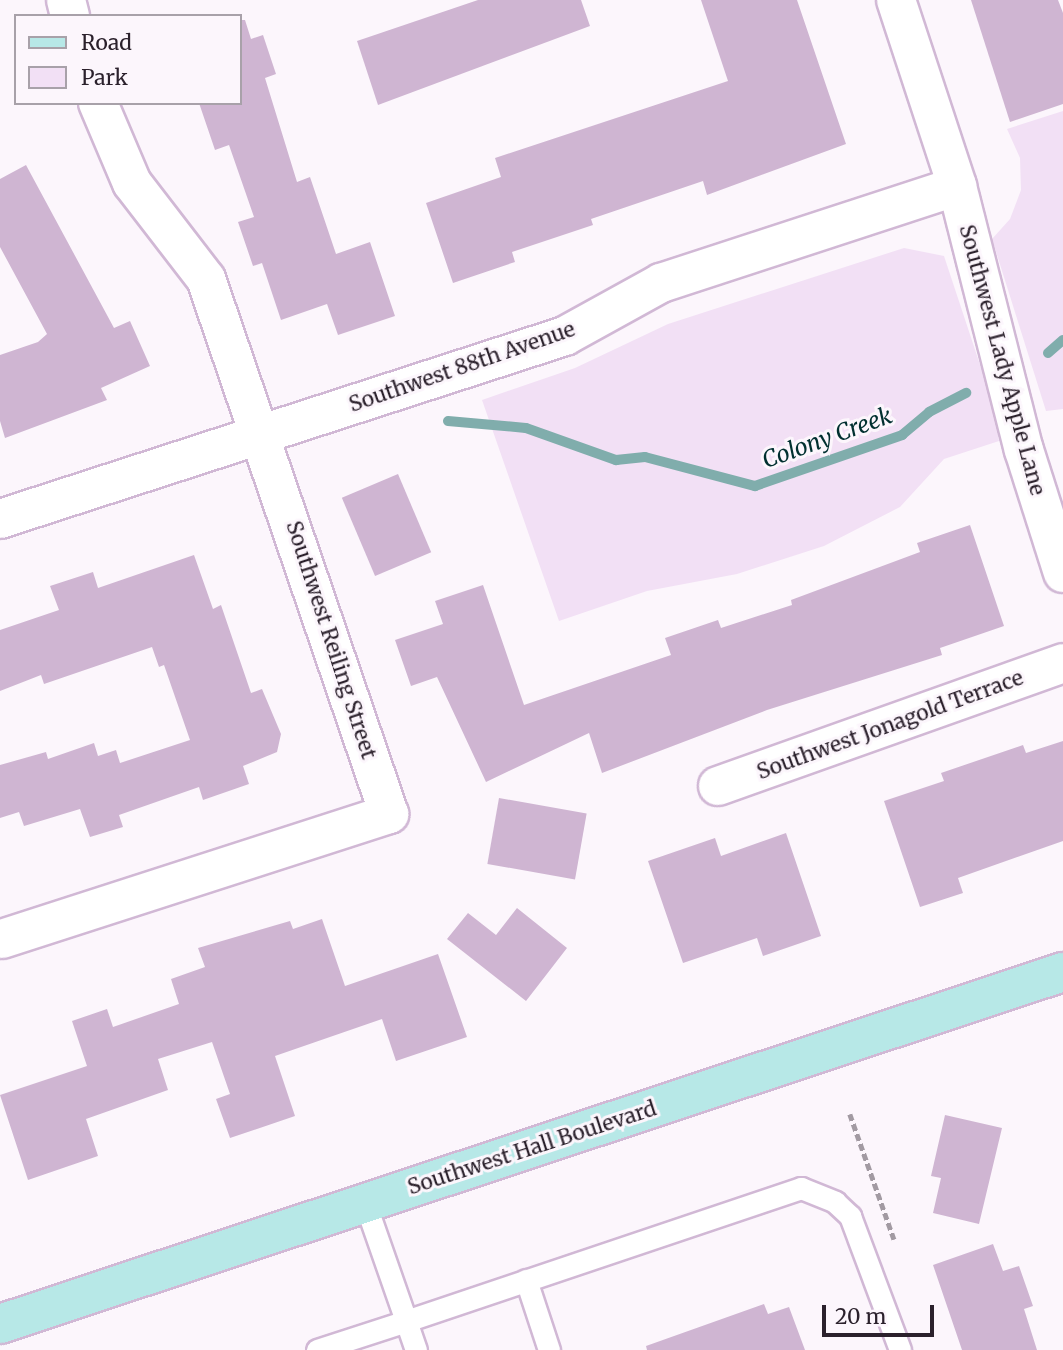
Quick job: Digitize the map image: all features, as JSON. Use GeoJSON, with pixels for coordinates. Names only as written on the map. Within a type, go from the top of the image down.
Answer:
{"type":"FeatureCollection","features":[{"type":"Feature","properties":{"kind":"main road","name":"Southwest Hall Boulevard"},"geometry":{"type":"LineString","coordinates":[[0,1324],[1063,972]]}},
{"type":"Feature","properties":{"kind":"street","name":"Southwest Lady Apple Lane"},"geometry":{"type":"LineString","coordinates":[[896,0],[957,186],[1021,437],[1063,573]]}},
{"type":"Feature","properties":{"kind":"street","name":"Southwest Reiling Street"},"geometry":{"type":"LineString","coordinates":[[2,939],[389,814],[262,434],[206,279],[132,183],[99,105]]}},
{"type":"Feature","properties":{"kind":"street","name":"Southwest 88th Avenue"},"geometry":{"type":"LineString","coordinates":[[0,519],[565,336],[661,284],[957,186]]}},
{"type":"Feature","properties":{"kind":"street","name":"Southwest Jonagold Terrace"},"geometry":{"type":"LineString","coordinates":[[718,786],[1063,663]]}},
{"type":"Feature","properties":{"kind":"lane"},"geometry":{"type":"LineString","coordinates":[[317,1350],[801,1188],[835,1202],[850,1216],[900,1350]]}},
{"type":"Feature","properties":{"kind":"lane"},"geometry":{"type":"LineString","coordinates":[[366,1203],[416,1350]]}},
{"type":"Feature","properties":{"kind":"lane"},"geometry":{"type":"LineString","coordinates":[[526,1280],[549,1350]]}},
{"type":"Feature","properties":{"kind":"path"},"geometry":{"type":"LineString","coordinates":[[850,1114],[896,1245]]}},
{"type":"Feature","properties":{"kind":"green space"},"geometry":{"type":"Polygon","coordinates":[[[1063,111],[1063,409],[1046,411],[992,239],[1010,219],[1021,190],[1020,158],[1007,129],[1063,111]]]}},
{"type":"Feature","properties":{"kind":"green space"},"geometry":{"type":"Polygon","coordinates":[[[904,248],[944,256],[993,404],[999,441],[944,459],[900,507],[824,546],[737,574],[647,591],[559,621],[482,400],[575,368],[668,324],[904,248]]]}},
{"type":"Feature","properties":{"kind":"building"},"geometry":{"type":"Polygon","coordinates":[[[478,0],[581,0],[590,26],[378,105],[357,41],[478,0]]]}},
{"type":"Feature","properties":{"kind":"building"},"geometry":{"type":"Polygon","coordinates":[[[701,0],[797,0],[846,144],[707,195],[703,181],[591,219],[593,225],[512,252],[515,262],[453,283],[426,203],[501,177],[495,158],[728,81],[701,0]]]}},
{"type":"Feature","properties":{"kind":"building"},"geometry":{"type":"Polygon","coordinates":[[[971,0],[1058,0],[1063,13],[1063,104],[1010,122],[971,0]]]}},
{"type":"Feature","properties":{"kind":"building"},"geometry":{"type":"Polygon","coordinates":[[[242,20],[245,20],[251,39],[263,35],[276,74],[265,78],[297,182],[310,177],[336,254],[370,242],[395,316],[338,335],[327,304],[281,320],[262,263],[253,266],[238,222],[254,217],[229,145],[215,150],[200,105],[242,105],[242,20]]]}},
{"type":"Feature","properties":{"kind":"building"},"geometry":{"type":"Polygon","coordinates":[[[26,165],[114,328],[130,321],[150,366],[101,388],[107,400],[5,438],[0,421],[0,355],[38,342],[47,334],[0,247],[0,179],[26,165]]]}},
{"type":"Feature","properties":{"kind":"building"},"geometry":{"type":"Polygon","coordinates":[[[398,474],[431,552],[375,576],[342,498],[398,474]]]}},
{"type":"Feature","properties":{"kind":"building"},"geometry":{"type":"Polygon","coordinates":[[[970,525],[1004,626],[940,648],[942,655],[767,710],[602,773],[589,733],[486,782],[437,677],[411,686],[395,640],[443,624],[435,601],[483,585],[524,705],[671,655],[665,638],[718,620],[721,628],[792,605],[791,600],[920,552],[917,543],[970,525]]]}},
{"type":"Feature","properties":{"kind":"building"},"geometry":{"type":"Polygon","coordinates":[[[194,555],[213,609],[221,605],[251,693],[262,689],[281,734],[277,752],[243,766],[249,784],[203,800],[199,787],[119,815],[123,827],[90,837],[80,809],[24,826],[19,812],[0,818],[0,765],[46,752],[48,759],[94,743],[98,756],[116,750],[120,763],[190,740],[164,665],[159,667],[152,647],[44,684],[41,675],[0,691],[0,630],[59,610],[50,586],[93,572],[98,588],[194,555]]]}},
{"type":"Feature","properties":{"kind":"building"},"geometry":{"type":"Polygon","coordinates":[[[1063,741],[1063,841],[958,878],[963,893],[920,907],[884,801],[944,781],[941,773],[1023,745],[1026,753],[1063,741]]]}},
{"type":"Feature","properties":{"kind":"building"},"geometry":{"type":"Polygon","coordinates":[[[499,798],[587,813],[575,879],[487,864],[499,798]]]}},
{"type":"Feature","properties":{"kind":"building"},"geometry":{"type":"Polygon","coordinates":[[[786,833],[821,936],[763,956],[757,938],[683,963],[648,861],[715,838],[721,856],[786,833]]]}},
{"type":"Feature","properties":{"kind":"building"},"geometry":{"type":"Polygon","coordinates":[[[517,908],[567,948],[526,1001],[447,939],[468,913],[496,935],[517,908]]]}},
{"type":"Feature","properties":{"kind":"building"},"geometry":{"type":"Polygon","coordinates":[[[322,919],[345,986],[438,954],[467,1037],[396,1061],[382,1019],[275,1056],[295,1116],[230,1138],[216,1099],[230,1094],[212,1042],[158,1059],[168,1090],[86,1119],[98,1156],[28,1180],[0,1095],[87,1066],[72,1021],[107,1009],[113,1027],[179,1004],[171,979],[205,967],[198,948],[290,921],[293,929],[322,919]]]}},
{"type":"Feature","properties":{"kind":"building"},"geometry":{"type":"Polygon","coordinates":[[[945,1115],[1002,1128],[979,1224],[933,1213],[941,1178],[931,1176],[945,1115]]]}},
{"type":"Feature","properties":{"kind":"building"},"geometry":{"type":"Polygon","coordinates":[[[993,1244],[1003,1271],[1019,1266],[1033,1306],[1024,1309],[1037,1350],[962,1350],[933,1265],[993,1244]]]}},
{"type":"Feature","properties":{"kind":"building"},"geometry":{"type":"Polygon","coordinates":[[[764,1304],[768,1314],[789,1307],[805,1350],[647,1350],[646,1346],[764,1304]]]}},
{"type":"Feature","properties":{"kind":"waterway","name":"Colony Creek"},"geometry":{"type":"LineString","coordinates":[[1048,353],[1063,340]]}},
{"type":"Feature","properties":{"kind":"waterway","name":"Colony Creek"},"geometry":{"type":"LineString","coordinates":[[448,421],[526,428],[616,460],[645,457],[755,486],[902,435],[929,412],[966,393]]}}]}
